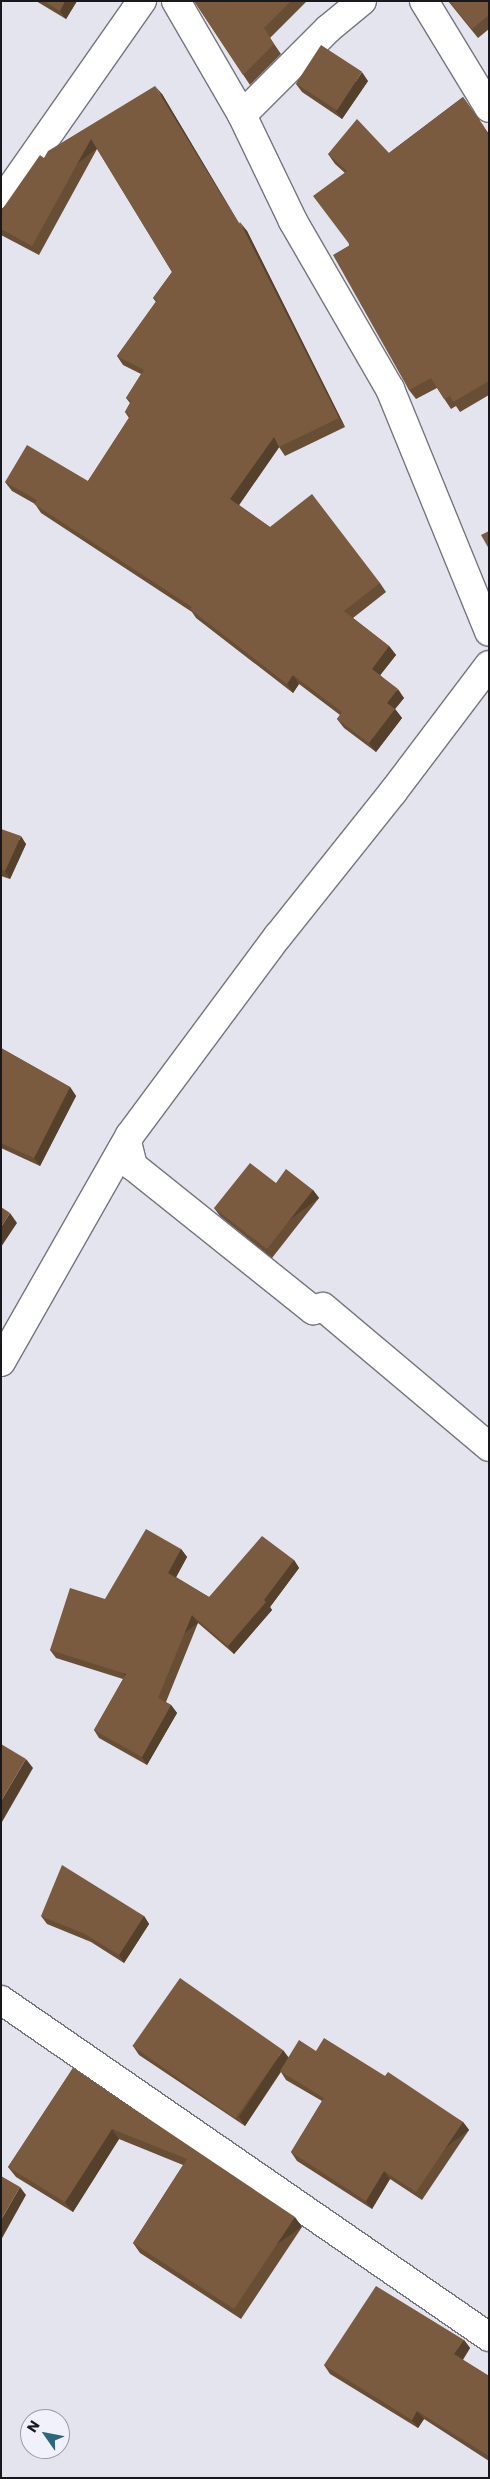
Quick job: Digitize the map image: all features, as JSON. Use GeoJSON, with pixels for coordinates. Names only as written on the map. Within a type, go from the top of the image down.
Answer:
{"type":"FeatureCollection","features":[{"type":"Feature","properties":{"kind":"street"},"geometry":{"type":"LineString","coordinates":[[1,202],[142,1]]}},
{"type":"Feature","properties":{"kind":"street"},"geometry":{"type":"LineString","coordinates":[[176,1],[242,115],[294,221],[390,389],[489,632]]}},
{"type":"Feature","properties":{"kind":"street"},"geometry":{"type":"LineString","coordinates":[[242,115],[328,29],[362,1]]}},
{"type":"Feature","properties":{"kind":"street"},"geometry":{"type":"LineString","coordinates":[[424,1],[489,108]]}},
{"type":"Feature","properties":{"kind":"street"},"geometry":{"type":"LineString","coordinates":[[1,1362],[127,1142],[278,936],[393,792],[489,665]]}},
{"type":"Feature","properties":{"kind":"street"},"geometry":{"type":"LineString","coordinates":[[127,1142],[133,1166],[313,1310],[323,1307],[489,1447]]}},
{"type":"Feature","properties":{"kind":"street"},"geometry":{"type":"LineString","coordinates":[[1,2000],[489,2337]]}},
{"type":"Feature","properties":{"kind":"building"},"geometry":{"type":"Polygon","coordinates":[[[44,1],[65,1],[60,11],[44,1]]]}},
{"type":"Feature","properties":{"kind":"building"},"geometry":{"type":"Polygon","coordinates":[[[194,1],[291,1],[264,28],[274,44],[243,75],[194,1]]]}},
{"type":"Feature","properties":{"kind":"building"},"geometry":{"type":"Polygon","coordinates":[[[449,1],[489,1],[489,15],[472,29],[449,1]]]}},
{"type":"Feature","properties":{"kind":"building"},"geometry":{"type":"Polygon","coordinates":[[[321,45],[362,72],[337,110],[296,84],[321,45]]]}},
{"type":"Feature","properties":{"kind":"building"},"geometry":{"type":"Polygon","coordinates":[[[155,86],[239,224],[240,222],[339,418],[279,447],[274,437],[230,499],[270,527],[312,494],[380,583],[344,611],[389,646],[372,669],[398,689],[387,703],[395,709],[369,743],[337,719],[342,712],[293,675],[287,684],[190,609],[192,607],[34,504],[37,500],[5,482],[27,445],[88,481],[130,416],[125,412],[131,401],[126,398],[144,370],[117,356],[157,300],[153,298],[172,272],[91,139],[32,246],[1,229],[1,211],[40,155],[44,158],[48,151],[155,86]]]}},
{"type":"Feature","properties":{"kind":"building"},"geometry":{"type":"Polygon","coordinates":[[[463,97],[483,125],[489,137],[489,381],[453,402],[450,396],[444,399],[431,378],[409,390],[333,255],[350,245],[313,196],[347,171],[328,154],[357,119],[389,153],[463,97]]]}},
{"type":"Feature","properties":{"kind":"building"},"geometry":{"type":"Polygon","coordinates":[[[489,531],[489,549],[481,535],[489,531]]]}},
{"type":"Feature","properties":{"kind":"building"},"geometry":{"type":"Polygon","coordinates":[[[1,829],[21,836],[5,871],[1,870],[1,829]]]}},
{"type":"Feature","properties":{"kind":"building"},"geometry":{"type":"Polygon","coordinates":[[[1,1048],[70,1087],[34,1158],[1,1143],[1,1048]]]}},
{"type":"Feature","properties":{"kind":"building"},"geometry":{"type":"Polygon","coordinates":[[[250,1163],[276,1183],[286,1169],[313,1190],[267,1249],[214,1208],[250,1163]]]}},
{"type":"Feature","properties":{"kind":"building"},"geometry":{"type":"Polygon","coordinates":[[[1,1207],[10,1213],[1,1227],[1,1207]]]}},
{"type":"Feature","properties":{"kind":"building"},"geometry":{"type":"Polygon","coordinates":[[[146,1529],[181,1549],[168,1573],[209,1597],[262,1536],[294,1560],[264,1600],[266,1602],[228,1646],[192,1615],[158,1698],[171,1705],[142,1757],[94,1730],[126,1674],[50,1650],[70,1588],[105,1599],[146,1529]]]}},
{"type":"Feature","properties":{"kind":"building"},"geometry":{"type":"Polygon","coordinates":[[[1,1744],[26,1759],[1,1801],[1,1744]]]}},
{"type":"Feature","properties":{"kind":"building"},"geometry":{"type":"Polygon","coordinates":[[[62,1865],[144,1916],[119,1955],[85,1934],[41,1916],[62,1865]]]}},
{"type":"Feature","properties":{"kind":"building"},"geometry":{"type":"Polygon","coordinates":[[[180,1978],[283,2050],[236,2118],[132,2046],[180,1978]]]}},
{"type":"Feature","properties":{"kind":"building"},"geometry":{"type":"Polygon","coordinates":[[[324,2038],[385,2076],[388,2072],[463,2122],[416,2192],[384,2171],[366,2201],[291,2152],[324,2098],[280,2071],[299,2040],[316,2051],[324,2038]]]}},
{"type":"Feature","properties":{"kind":"building"},"geometry":{"type":"Polygon","coordinates":[[[73,2068],[295,2217],[234,2309],[133,2243],[187,2159],[112,2129],[65,2202],[8,2167],[73,2068]]]}},
{"type":"Feature","properties":{"kind":"building"},"geometry":{"type":"Polygon","coordinates":[[[1,2176],[20,2187],[1,2220],[1,2176]]]}},
{"type":"Feature","properties":{"kind":"building"},"geometry":{"type":"Polygon","coordinates":[[[376,2286],[464,2340],[454,2354],[489,2376],[489,2456],[417,2411],[412,2420],[324,2365],[376,2286]]]}}]}
